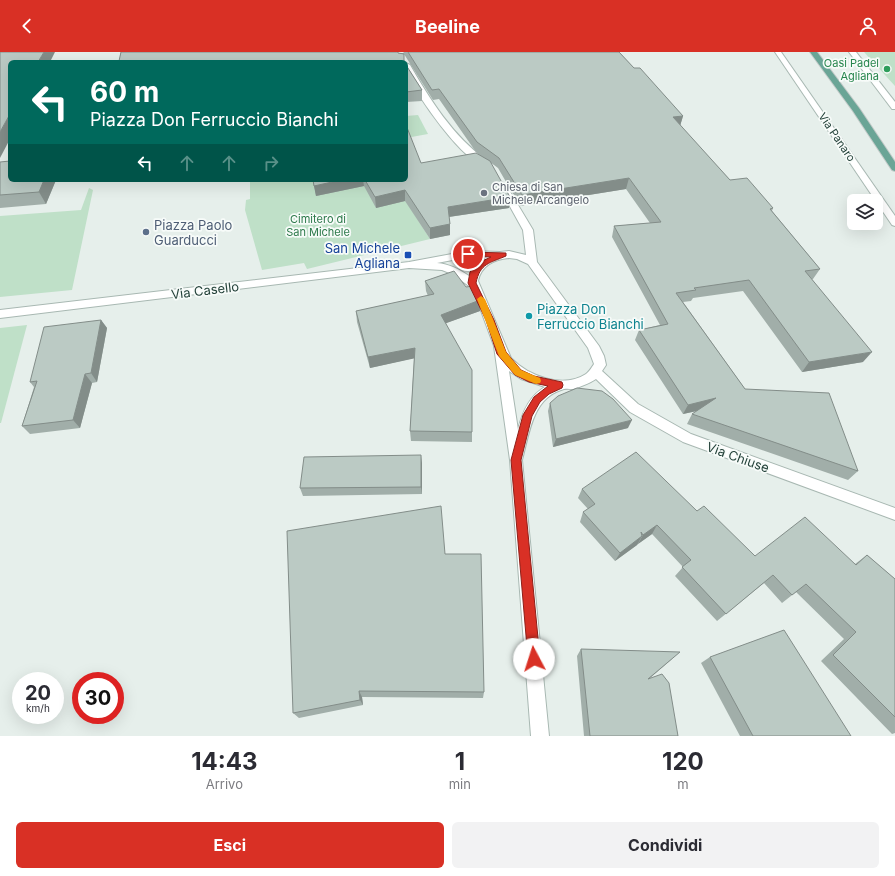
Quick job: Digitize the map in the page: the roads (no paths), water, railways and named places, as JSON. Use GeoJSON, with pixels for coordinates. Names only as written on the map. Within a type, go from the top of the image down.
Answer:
{"type":"FeatureCollection","features":[{"type":"Feature","properties":{"kind":"main road"},"geometry":{"type":"LineString","coordinates":[[813,52],[856,110],[895,168]]}},
{"type":"Feature","properties":{"kind":"main road"},"geometry":{"type":"LineString","coordinates":[[856,110],[895,156]]}},
{"type":"Feature","properties":{"kind":"street","name":"Via Panaro"},"geometry":{"type":"LineString","coordinates":[[778,52],[895,223]]}},
{"type":"Feature","properties":{"kind":"street"},"geometry":{"type":"LineString","coordinates":[[852,52],[895,107]]}},
{"type":"Feature","properties":{"kind":"street"},"geometry":{"type":"LineString","coordinates":[[408,68],[444,128],[469,153],[495,173],[528,230],[532,262]]}},
{"type":"Feature","properties":{"kind":"street","name":"Via Casello"},"geometry":{"type":"LineString","coordinates":[[0,314],[409,265],[468,254],[503,255]]}},
{"type":"Feature","properties":{"kind":"street"},"geometry":{"type":"LineString","coordinates":[[503,255],[516,255],[532,262],[598,356],[600,365],[596,372],[590,377],[573,384],[559,385],[532,380],[518,373],[502,354],[482,301],[472,283],[474,272],[482,264],[503,255]]}},
{"type":"Feature","properties":{"kind":"street","name":"Via Casello"},"geometry":{"type":"LineString","coordinates":[[409,265],[443,266],[456,272],[472,283]]}},
{"type":"Feature","properties":{"kind":"street"},"geometry":{"type":"LineString","coordinates":[[499,344],[516,460],[540,736]]}},
{"type":"Feature","properties":{"kind":"street","name":"Via Chiuse"},"geometry":{"type":"LineString","coordinates":[[596,372],[634,408],[687,438],[895,514]]}},
{"type":"Feature","properties":{"kind":"street"},"geometry":{"type":"LineString","coordinates":[[516,460],[528,415],[537,399],[559,385]]}},
{"type":"Feature","properties":{"kind":"place","name":"Oasi Padel Agliana"},"geometry":{"type":"Point","coordinates":[887,69]}},
{"type":"Feature","properties":{"kind":"place","name":"Chiesa di San Michele Arcangelo"},"geometry":{"type":"Point","coordinates":[484,193]}},
{"type":"Feature","properties":{"kind":"place","name":"Piazza Paolo Guarducci"},"geometry":{"type":"Point","coordinates":[146,232]}},
{"type":"Feature","properties":{"kind":"place","name":"San Michele Agliana"},"geometry":{"type":"Point","coordinates":[408,255]}},
{"type":"Feature","properties":{"kind":"place","name":"Piazza Don Ferruccio Bianchi"},"geometry":{"type":"Point","coordinates":[529,316]}},
{"type":"Feature","properties":{"kind":"park label","name":"Cimitero di San Michele"},"geometry":{"type":"Point","coordinates":[318,225]}}]}
